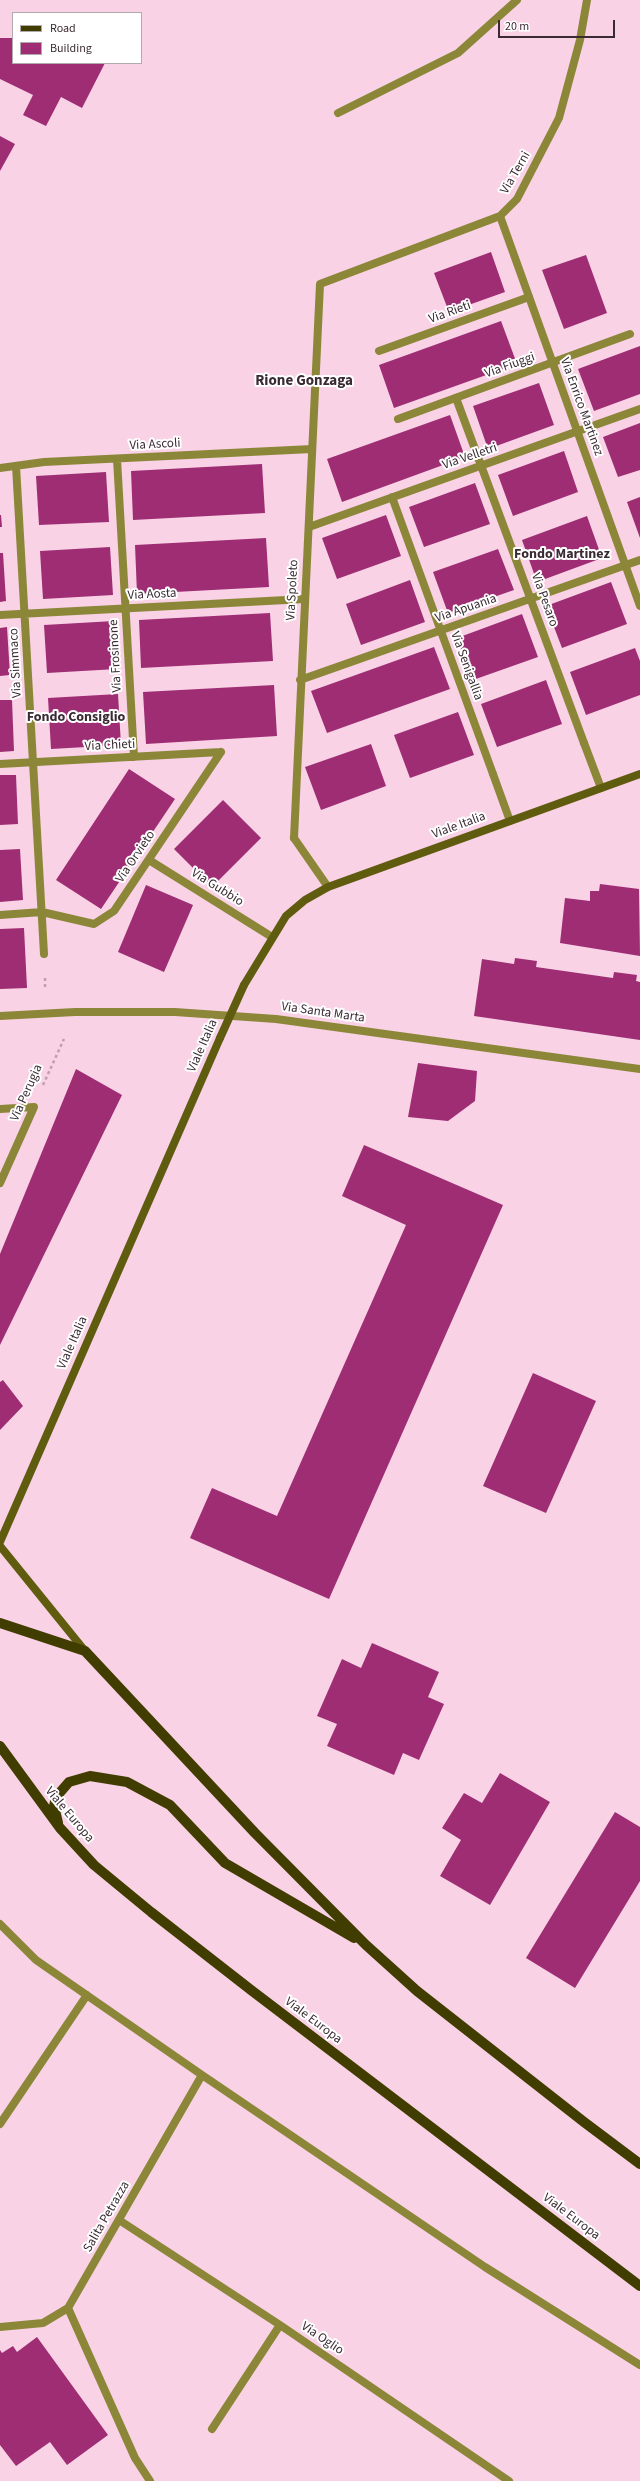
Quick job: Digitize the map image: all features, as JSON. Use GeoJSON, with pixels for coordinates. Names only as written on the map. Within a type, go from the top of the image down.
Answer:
{"type":"FeatureCollection","features":[{"type":"Feature","properties":{"kind":"main road","name":"Viale Italia"},"geometry":{"type":"LineString","coordinates":[[0,1542],[244,985],[286,916],[305,900],[328,887],[640,774]]}},
{"type":"Feature","properties":{"kind":"main road"},"geometry":{"type":"LineString","coordinates":[[0,1546],[85,1651],[255,1833],[366,1945],[417,1991],[640,2164]]}},
{"type":"Feature","properties":{"kind":"main road"},"geometry":{"type":"LineString","coordinates":[[0,1623],[85,1651]]}},
{"type":"Feature","properties":{"kind":"main road","name":"Viale Europa"},"geometry":{"type":"LineString","coordinates":[[0,1746],[60,1828],[94,1865],[151,1912],[640,2286]]}},
{"type":"Feature","properties":{"kind":"main road"},"geometry":{"type":"LineString","coordinates":[[60,1828],[54,1806],[56,1797],[69,1782],[90,1776],[107,1777],[127,1782],[170,1805],[225,1863],[366,1945]]}},
{"type":"Feature","properties":{"kind":"street"},"geometry":{"type":"LineString","coordinates":[[338,113],[458,53],[517,0]]}},
{"type":"Feature","properties":{"kind":"street","name":"Via Terni"},"geometry":{"type":"LineString","coordinates":[[320,284],[500,216],[517,199],[559,118],[580,40],[587,0]]}},
{"type":"Feature","properties":{"kind":"street","name":"Via Enrico Martinez"},"geometry":{"type":"LineString","coordinates":[[500,216],[640,606]]}},
{"type":"Feature","properties":{"kind":"street","name":"Via Spoleto"},"geometry":{"type":"LineString","coordinates":[[320,284],[309,527],[300,680],[294,838],[328,887]]}},
{"type":"Feature","properties":{"kind":"street","name":"Via Rieti"},"geometry":{"type":"LineString","coordinates":[[379,351],[529,297]]}},
{"type":"Feature","properties":{"kind":"street","name":"Via Fiuggi"},"geometry":{"type":"LineString","coordinates":[[398,419],[630,334]]}},
{"type":"Feature","properties":{"kind":"street","name":"Via Pesaro"},"geometry":{"type":"LineString","coordinates":[[456,398],[601,788]]}},
{"type":"Feature","properties":{"kind":"street","name":"Via Velletri"},"geometry":{"type":"LineString","coordinates":[[309,527],[640,409]]}},
{"type":"Feature","properties":{"kind":"street","name":"Via Ascoli"},"geometry":{"type":"LineString","coordinates":[[0,468],[44,462],[312,449]]}},
{"type":"Feature","properties":{"kind":"street","name":"Via Frosinone"},"geometry":{"type":"LineString","coordinates":[[117,459],[134,757]]}},
{"type":"Feature","properties":{"kind":"street","name":"Via Simmaco"},"geometry":{"type":"LineString","coordinates":[[16,466],[44,954]]}},
{"type":"Feature","properties":{"kind":"street","name":"Via Senigallia"},"geometry":{"type":"LineString","coordinates":[[392,497],[510,821]]}},
{"type":"Feature","properties":{"kind":"street","name":"Via Apuania"},"geometry":{"type":"LineString","coordinates":[[300,680],[640,560]]}},
{"type":"Feature","properties":{"kind":"street","name":"Via Aosta"},"geometry":{"type":"LineString","coordinates":[[0,615],[305,599]]}},
{"type":"Feature","properties":{"kind":"street","name":"Via Chieti"},"geometry":{"type":"LineString","coordinates":[[0,764],[221,752]]}},
{"type":"Feature","properties":{"kind":"street","name":"Via Orvieto"},"geometry":{"type":"LineString","coordinates":[[0,915],[42,912],[94,924],[114,911],[221,752]]}},
{"type":"Feature","properties":{"kind":"street","name":"Via Gubbio"},"geometry":{"type":"LineString","coordinates":[[149,860],[272,937]]}},
{"type":"Feature","properties":{"kind":"street","name":"Via Santa Marta"},"geometry":{"type":"LineString","coordinates":[[0,1016],[75,1012],[175,1012],[276,1019],[640,1069]]}},
{"type":"Feature","properties":{"kind":"street"},"geometry":{"type":"LineString","coordinates":[[0,1109],[34,1107]]}},
{"type":"Feature","properties":{"kind":"street","name":"Via Perugia"},"geometry":{"type":"LineString","coordinates":[[0,1183],[34,1107]]}},
{"type":"Feature","properties":{"kind":"street"},"geometry":{"type":"LineString","coordinates":[[0,1924],[36,1960],[485,2267],[640,2365]]}},
{"type":"Feature","properties":{"kind":"street"},"geometry":{"type":"LineString","coordinates":[[0,2124],[87,1995]]}},
{"type":"Feature","properties":{"kind":"street","name":"Salita Petrazza"},"geometry":{"type":"LineString","coordinates":[[0,2327],[43,2323],[68,2308],[202,2074]]}},
{"type":"Feature","properties":{"kind":"street","name":"Via Oglio"},"geometry":{"type":"LineString","coordinates":[[119,2220],[280,2325],[508,2481]]}},
{"type":"Feature","properties":{"kind":"street"},"geometry":{"type":"LineString","coordinates":[[68,2308],[135,2458],[150,2481]]}},
{"type":"Feature","properties":{"kind":"street"},"geometry":{"type":"LineString","coordinates":[[212,2429],[280,2325]]}},
{"type":"Feature","properties":{"kind":"path"},"geometry":{"type":"LineString","coordinates":[[44,954],[46,1014]]}},
{"type":"Feature","properties":{"kind":"path","name":"Via Perugia"},"geometry":{"type":"LineString","coordinates":[[34,1107],[75,1012]]}},
{"type":"Feature","properties":{"kind":"building"},"geometry":{"type":"Polygon","coordinates":[[[0,38],[12,38],[12,64],[104,64],[82,108],[61,97],[46,126],[23,115],[33,95],[0,79],[0,38]]]}},
{"type":"Feature","properties":{"kind":"building"},"geometry":{"type":"Polygon","coordinates":[[[0,136],[15,144],[0,171],[0,136]]]}},
{"type":"Feature","properties":{"kind":"building"},"geometry":{"type":"Polygon","coordinates":[[[491,252],[505,292],[449,312],[434,273],[491,252]]]}},
{"type":"Feature","properties":{"kind":"building"},"geometry":{"type":"Polygon","coordinates":[[[586,255],[607,313],[564,329],[542,270],[586,255]]]}},
{"type":"Feature","properties":{"kind":"building"},"geometry":{"type":"Polygon","coordinates":[[[501,321],[517,364],[394,408],[379,365],[501,321]]]}},
{"type":"Feature","properties":{"kind":"building"},"geometry":{"type":"Polygon","coordinates":[[[640,346],[640,394],[594,411],[578,369],[640,346]]]}},
{"type":"Feature","properties":{"kind":"building"},"geometry":{"type":"Polygon","coordinates":[[[539,383],[554,425],[488,449],[473,406],[539,383]]]}},
{"type":"Feature","properties":{"kind":"building"},"geometry":{"type":"Polygon","coordinates":[[[450,415],[465,457],[342,502],[327,459],[450,415]]]}},
{"type":"Feature","properties":{"kind":"building"},"geometry":{"type":"Polygon","coordinates":[[[640,423],[640,470],[618,477],[603,437],[640,423]]]}},
{"type":"Feature","properties":{"kind":"building"},"geometry":{"type":"Polygon","coordinates":[[[564,451],[578,492],[513,516],[498,475],[564,451]]]}},
{"type":"Feature","properties":{"kind":"building"},"geometry":{"type":"Polygon","coordinates":[[[262,464],[265,513],[133,520],[131,471],[262,464]]]}},
{"type":"Feature","properties":{"kind":"building"},"geometry":{"type":"Polygon","coordinates":[[[106,472],[109,522],[39,525],[36,476],[106,472]]]}},
{"type":"Feature","properties":{"kind":"building"},"geometry":{"type":"Polygon","coordinates":[[[475,483],[490,524],[424,547],[409,507],[475,483]]]}},
{"type":"Feature","properties":{"kind":"building"},"geometry":{"type":"Polygon","coordinates":[[[640,497],[640,538],[627,502],[640,497]]]}},
{"type":"Feature","properties":{"kind":"building"},"geometry":{"type":"Polygon","coordinates":[[[1,515],[2,527],[0,527],[1,515]]]}},
{"type":"Feature","properties":{"kind":"building"},"geometry":{"type":"Polygon","coordinates":[[[386,515],[401,556],[337,579],[322,538],[386,515]]]}},
{"type":"Feature","properties":{"kind":"building"},"geometry":{"type":"Polygon","coordinates":[[[587,516],[602,558],[537,582],[522,540],[587,516]]]}},
{"type":"Feature","properties":{"kind":"building"},"geometry":{"type":"Polygon","coordinates":[[[266,538],[269,587],[137,594],[135,545],[266,538]]]}},
{"type":"Feature","properties":{"kind":"building"},"geometry":{"type":"Polygon","coordinates":[[[110,547],[113,595],[43,599],[40,551],[110,547]]]}},
{"type":"Feature","properties":{"kind":"building"},"geometry":{"type":"Polygon","coordinates":[[[498,549],[514,590],[448,613],[433,572],[498,549]]]}},
{"type":"Feature","properties":{"kind":"building"},"geometry":{"type":"Polygon","coordinates":[[[0,553],[3,553],[6,601],[0,602],[0,553]]]}},
{"type":"Feature","properties":{"kind":"building"},"geometry":{"type":"Polygon","coordinates":[[[410,580],[425,622],[361,645],[346,604],[410,580]]]}},
{"type":"Feature","properties":{"kind":"building"},"geometry":{"type":"Polygon","coordinates":[[[611,582],[627,624],[562,648],[546,606],[611,582]]]}},
{"type":"Feature","properties":{"kind":"building"},"geometry":{"type":"Polygon","coordinates":[[[270,613],[273,661],[141,668],[139,620],[270,613]]]}},
{"type":"Feature","properties":{"kind":"building"},"geometry":{"type":"Polygon","coordinates":[[[522,614],[538,657],[473,680],[457,638],[522,614]]]}},
{"type":"Feature","properties":{"kind":"building"},"geometry":{"type":"Polygon","coordinates":[[[114,621],[117,669],[47,673],[44,625],[114,621]]]}},
{"type":"Feature","properties":{"kind":"building"},"geometry":{"type":"Polygon","coordinates":[[[7,627],[10,675],[0,676],[0,628],[7,627]]]}},
{"type":"Feature","properties":{"kind":"building"},"geometry":{"type":"Polygon","coordinates":[[[434,647],[450,689],[327,733],[311,691],[434,647]]]}},
{"type":"Feature","properties":{"kind":"building"},"geometry":{"type":"Polygon","coordinates":[[[635,648],[640,661],[640,695],[586,715],[570,672],[635,648]]]}},
{"type":"Feature","properties":{"kind":"building"},"geometry":{"type":"Polygon","coordinates":[[[546,680],[562,724],[497,747],[481,704],[546,680]]]}},
{"type":"Feature","properties":{"kind":"building"},"geometry":{"type":"Polygon","coordinates":[[[274,685],[277,736],[146,744],[143,692],[274,685]]]}},
{"type":"Feature","properties":{"kind":"building"},"geometry":{"type":"Polygon","coordinates":[[[118,694],[121,745],[51,749],[48,698],[118,694]]]}},
{"type":"Feature","properties":{"kind":"building"},"geometry":{"type":"Polygon","coordinates":[[[0,700],[12,700],[14,751],[0,752],[0,700]]]}},
{"type":"Feature","properties":{"kind":"building"},"geometry":{"type":"Polygon","coordinates":[[[458,712],[474,755],[410,778],[394,735],[458,712]]]}},
{"type":"Feature","properties":{"kind":"building"},"geometry":{"type":"Polygon","coordinates":[[[371,744],[386,786],[321,810],[305,767],[371,744]]]}},
{"type":"Feature","properties":{"kind":"building"},"geometry":{"type":"Polygon","coordinates":[[[129,769],[175,799],[101,909],[56,880],[129,769]]]}},
{"type":"Feature","properties":{"kind":"building"},"geometry":{"type":"Polygon","coordinates":[[[0,775],[16,775],[18,824],[0,825],[0,775]]]}},
{"type":"Feature","properties":{"kind":"building"},"geometry":{"type":"Polygon","coordinates":[[[223,800],[261,838],[212,887],[174,849],[223,800]]]}},
{"type":"Feature","properties":{"kind":"building"},"geometry":{"type":"Polygon","coordinates":[[[20,849],[23,900],[0,902],[0,850],[20,849]]]}},
{"type":"Feature","properties":{"kind":"building"},"geometry":{"type":"Polygon","coordinates":[[[600,884],[639,889],[640,956],[560,943],[565,898],[590,901],[590,891],[599,891],[600,884]]]}},
{"type":"Feature","properties":{"kind":"building"},"geometry":{"type":"Polygon","coordinates":[[[146,885],[193,905],[164,972],[118,952],[146,885]]]}},
{"type":"Feature","properties":{"kind":"building"},"geometry":{"type":"Polygon","coordinates":[[[24,928],[27,988],[0,989],[0,929],[24,928]]]}},
{"type":"Feature","properties":{"kind":"building"},"geometry":{"type":"Polygon","coordinates":[[[515,958],[537,961],[536,967],[613,978],[614,972],[637,975],[636,981],[640,982],[640,1040],[474,1016],[482,959],[514,964],[515,958]]]}},
{"type":"Feature","properties":{"kind":"building"},"geometry":{"type":"Polygon","coordinates":[[[418,1063],[477,1071],[475,1101],[448,1121],[408,1117],[418,1063]]]}},
{"type":"Feature","properties":{"kind":"building"},"geometry":{"type":"Polygon","coordinates":[[[76,1069],[122,1095],[0,1345],[0,1254],[76,1069]]]}},
{"type":"Feature","properties":{"kind":"building"},"geometry":{"type":"Polygon","coordinates":[[[364,1145],[503,1205],[329,1599],[190,1538],[212,1488],[277,1516],[406,1225],[342,1196],[364,1145]]]}},
{"type":"Feature","properties":{"kind":"building"},"geometry":{"type":"Polygon","coordinates":[[[533,1373],[596,1401],[546,1513],[483,1486],[533,1373]]]}},
{"type":"Feature","properties":{"kind":"building"},"geometry":{"type":"Polygon","coordinates":[[[3,1380],[23,1406],[0,1430],[0,1382],[3,1380]]]}},
{"type":"Feature","properties":{"kind":"building"},"geometry":{"type":"Polygon","coordinates":[[[372,1643],[439,1672],[428,1697],[444,1704],[419,1760],[403,1753],[394,1775],[327,1746],[337,1724],[317,1716],[342,1659],[361,1668],[372,1643]]]}},
{"type":"Feature","properties":{"kind":"building"},"geometry":{"type":"Polygon","coordinates":[[[500,1773],[550,1802],[490,1905],[440,1876],[461,1840],[442,1828],[464,1793],[482,1803],[500,1773]]]}},
{"type":"Feature","properties":{"kind":"building"},"geometry":{"type":"Polygon","coordinates":[[[615,1812],[640,1827],[640,1881],[575,1988],[526,1958],[615,1812]]]}},
{"type":"Feature","properties":{"kind":"building"},"geometry":{"type":"Polygon","coordinates":[[[37,2337],[108,2435],[67,2465],[50,2442],[16,2466],[0,2445],[0,2350],[2,2353],[13,2346],[17,2352],[37,2337]]]}},
{"type":"Feature","properties":{"kind":"district","name":"Rione Gonzaga"},"geometry":{"type":"Point","coordinates":[304,382]}},
{"type":"Feature","properties":{"kind":"district","name":"Fondo Martinez"},"geometry":{"type":"Point","coordinates":[562,555]}},
{"type":"Feature","properties":{"kind":"district","name":"Fondo Consiglio"},"geometry":{"type":"Point","coordinates":[76,718]}}]}
